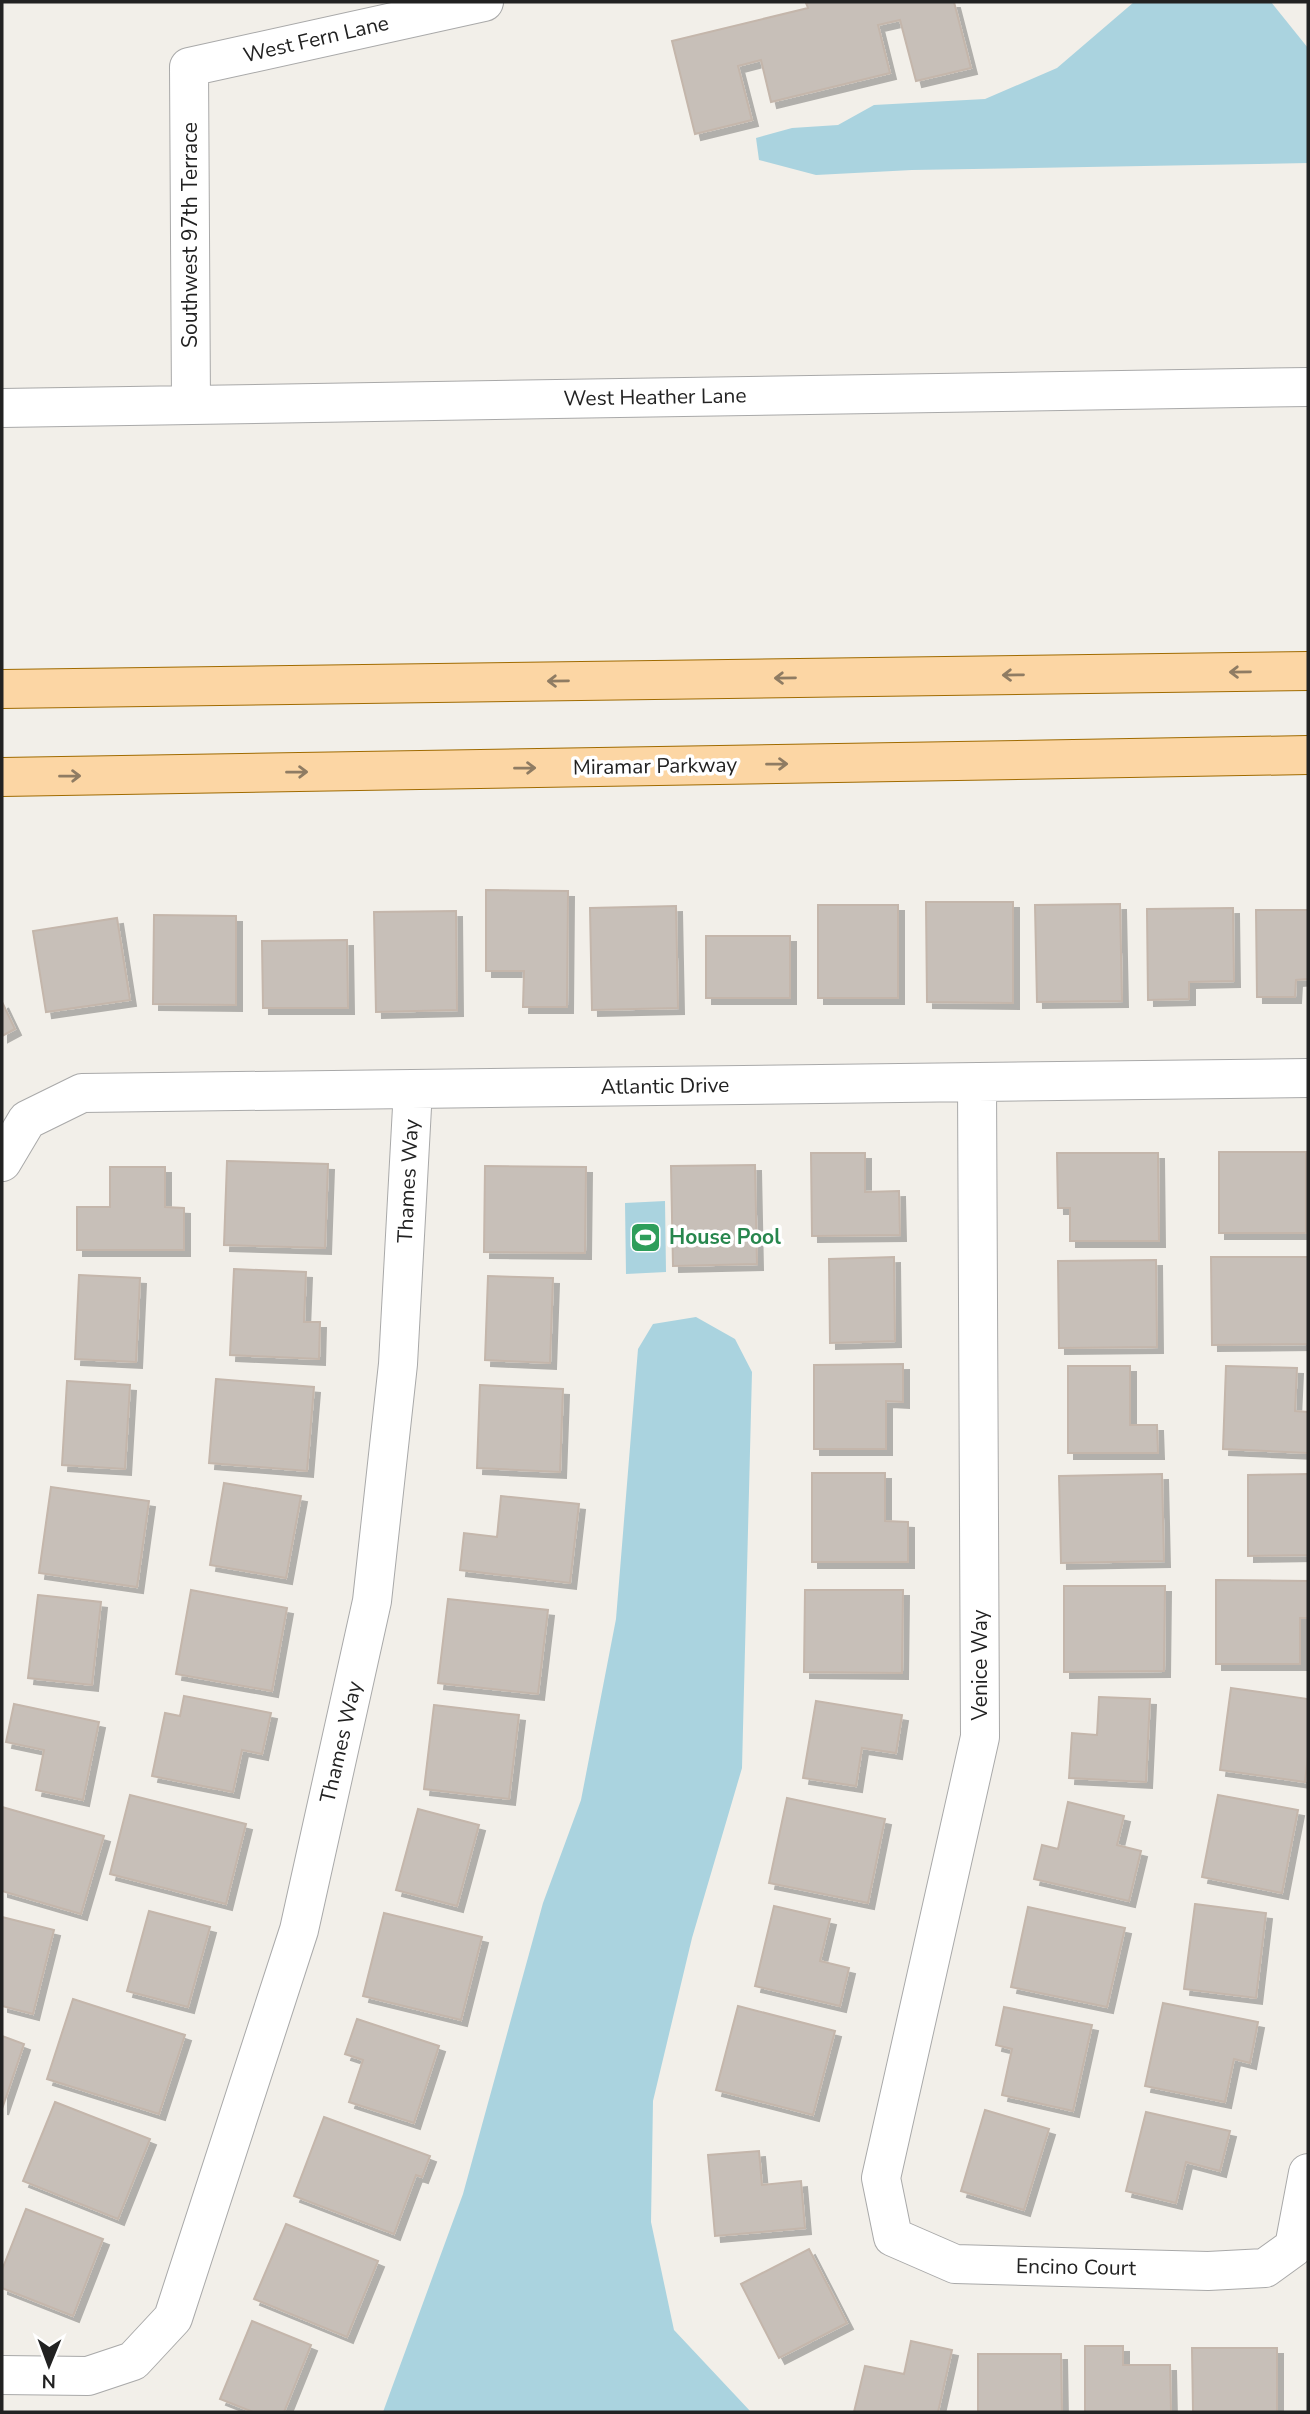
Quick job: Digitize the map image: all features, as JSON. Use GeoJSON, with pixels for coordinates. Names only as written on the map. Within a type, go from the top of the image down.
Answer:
{"type":"FeatureCollection","features":[{"type":"Feature","properties":{"kind":"main road"},"geometry":{"type":"LineString","coordinates":[[2,689],[1308,671]]}},
{"type":"Feature","properties":{"kind":"main road","name":"Miramar Parkway"},"geometry":{"type":"LineString","coordinates":[[2,777],[1308,755]]}},
{"type":"Feature","properties":{"kind":"street","name":"West Fern Lane"},"geometry":{"type":"LineString","coordinates":[[189,67],[484,2]]}},
{"type":"Feature","properties":{"kind":"street","name":"Southwest 97th Terrace"},"geometry":{"type":"LineString","coordinates":[[189,67],[191,404]]}},
{"type":"Feature","properties":{"kind":"street","name":"West Heather Lane"},"geometry":{"type":"LineString","coordinates":[[2,408],[1308,387]]}},
{"type":"Feature","properties":{"kind":"street","name":"Atlantic Drive"},"geometry":{"type":"LineString","coordinates":[[2,1161],[27,1120],[82,1093],[1308,1077]]}},
{"type":"Feature","properties":{"kind":"street","name":"Venice Way"},"geometry":{"type":"LineString","coordinates":[[893,2237],[881,2178],[980,1737],[977,1082]]}},
{"type":"Feature","properties":{"kind":"street","name":"Thames Way"},"geometry":{"type":"LineString","coordinates":[[2,2375],[88,2376],[133,2361],[173,2318],[299,1930],[372,1601],[398,1364],[412,1089]]}},
{"type":"Feature","properties":{"kind":"street","name":"Encino Court"},"geometry":{"type":"LineString","coordinates":[[893,2237],[955,2264],[1208,2271],[1265,2268],[1294,2247],[1308,2173]]}},
{"type":"Feature","properties":{"kind":"water"},"geometry":{"type":"Polygon","coordinates":[[[1134,2],[1271,2],[1308,48],[1308,163],[912,170],[816,175],[759,160],[756,138],[792,128],[838,125],[874,105],[985,99],[1057,68],[1134,2]]]}},
{"type":"Feature","properties":{"kind":"water","name":"House Pool"},"geometry":{"type":"Polygon","coordinates":[[[665,1201],[666,1272],[626,1274],[625,1203],[665,1201]]]}},
{"type":"Feature","properties":{"kind":"water"},"geometry":{"type":"Polygon","coordinates":[[[696,1317],[735,1339],[752,1372],[742,1768],[692,1938],[653,2101],[651,2222],[674,2330],[751,2412],[383,2412],[463,2194],[543,1903],[581,1800],[616,1619],[638,1349],[653,1324],[696,1317]]]}},
{"type":"Feature","properties":{"kind":"building"},"geometry":{"type":"Polygon","coordinates":[[[810,2],[954,2],[971,68],[916,81],[900,20],[878,25],[890,73],[771,102],[761,60],[738,66],[752,120],[695,134],[672,41],[808,8],[806,3],[810,2]]]}},
{"type":"Feature","properties":{"kind":"building"},"geometry":{"type":"Polygon","coordinates":[[[486,890],[568,891],[567,1007],[523,1007],[524,971],[486,971],[486,890]]]}},
{"type":"Feature","properties":{"kind":"building"},"geometry":{"type":"Polygon","coordinates":[[[926,902],[1013,902],[1013,1003],[927,1002],[926,902]]]}},
{"type":"Feature","properties":{"kind":"building"},"geometry":{"type":"Polygon","coordinates":[[[1120,904],[1122,1001],[1037,1002],[1035,905],[1120,904]]]}},
{"type":"Feature","properties":{"kind":"building"},"geometry":{"type":"Polygon","coordinates":[[[818,905],[898,905],[898,998],[818,998],[818,905]]]}},
{"type":"Feature","properties":{"kind":"building"},"geometry":{"type":"Polygon","coordinates":[[[676,906],[678,1008],[592,1010],[590,908],[676,906]]]}},
{"type":"Feature","properties":{"kind":"building"},"geometry":{"type":"Polygon","coordinates":[[[1233,908],[1234,981],[1189,982],[1189,999],[1148,1000],[1147,909],[1233,908]]]}},
{"type":"Feature","properties":{"kind":"building"},"geometry":{"type":"Polygon","coordinates":[[[1256,910],[1308,910],[1308,979],[1296,980],[1295,997],[1257,997],[1256,910]]]}},
{"type":"Feature","properties":{"kind":"building"},"geometry":{"type":"Polygon","coordinates":[[[456,911],[457,1010],[376,1012],[374,912],[456,911]]]}},
{"type":"Feature","properties":{"kind":"building"},"geometry":{"type":"Polygon","coordinates":[[[154,915],[236,916],[236,1005],[153,1004],[154,915]]]}},
{"type":"Feature","properties":{"kind":"building"},"geometry":{"type":"Polygon","coordinates":[[[117,918],[130,1000],[46,1012],[33,931],[117,918]]]}},
{"type":"Feature","properties":{"kind":"building"},"geometry":{"type":"Polygon","coordinates":[[[706,936],[790,936],[790,998],[706,998],[706,936]]]}},
{"type":"Feature","properties":{"kind":"building"},"geometry":{"type":"Polygon","coordinates":[[[347,940],[348,1008],[263,1008],[262,941],[347,940]]]}},
{"type":"Feature","properties":{"kind":"building"},"geometry":{"type":"Polygon","coordinates":[[[2,1002],[15,1029],[2,1036],[2,1002]]]}},
{"type":"Feature","properties":{"kind":"building"},"geometry":{"type":"Polygon","coordinates":[[[1219,1152],[1306,1152],[1306,1233],[1219,1233],[1219,1152]]]}},
{"type":"Feature","properties":{"kind":"building"},"geometry":{"type":"Polygon","coordinates":[[[811,1153],[865,1153],[865,1192],[899,1191],[900,1235],[812,1236],[811,1153]]]}},
{"type":"Feature","properties":{"kind":"building"},"geometry":{"type":"Polygon","coordinates":[[[1057,1153],[1158,1153],[1159,1241],[1070,1241],[1070,1208],[1058,1208],[1057,1153]]]}},
{"type":"Feature","properties":{"kind":"building"},"geometry":{"type":"Polygon","coordinates":[[[227,1161],[328,1164],[325,1248],[224,1245],[227,1161]]]}},
{"type":"Feature","properties":{"kind":"building"},"geometry":{"type":"Polygon","coordinates":[[[755,1165],[757,1264],[673,1266],[671,1166],[755,1165]]]}},
{"type":"Feature","properties":{"kind":"building"},"geometry":{"type":"Polygon","coordinates":[[[485,1166],[586,1167],[585,1253],[484,1252],[485,1166]]]}},
{"type":"Feature","properties":{"kind":"building"},"geometry":{"type":"Polygon","coordinates":[[[110,1167],[165,1167],[165,1207],[184,1208],[184,1250],[77,1250],[77,1207],[110,1207],[110,1167]]]}},
{"type":"Feature","properties":{"kind":"building"},"geometry":{"type":"Polygon","coordinates":[[[894,1257],[895,1341],[830,1343],[829,1259],[894,1257]]]}},
{"type":"Feature","properties":{"kind":"building"},"geometry":{"type":"Polygon","coordinates":[[[1211,1257],[1308,1257],[1308,1344],[1212,1345],[1211,1257]]]}},
{"type":"Feature","properties":{"kind":"building"},"geometry":{"type":"Polygon","coordinates":[[[1156,1260],[1157,1347],[1059,1348],[1058,1261],[1156,1260]]]}},
{"type":"Feature","properties":{"kind":"building"},"geometry":{"type":"Polygon","coordinates":[[[234,1269],[306,1272],[304,1322],[320,1322],[319,1359],[230,1355],[234,1269]]]}},
{"type":"Feature","properties":{"kind":"building"},"geometry":{"type":"Polygon","coordinates":[[[79,1275],[140,1278],[136,1362],[75,1359],[79,1275]]]}},
{"type":"Feature","properties":{"kind":"building"},"geometry":{"type":"Polygon","coordinates":[[[488,1276],[553,1278],[550,1363],[485,1360],[488,1276]]]}},
{"type":"Feature","properties":{"kind":"building"},"geometry":{"type":"Polygon","coordinates":[[[903,1364],[903,1402],[886,1401],[886,1449],[814,1449],[814,1365],[903,1364]]]}},
{"type":"Feature","properties":{"kind":"building"},"geometry":{"type":"Polygon","coordinates":[[[1068,1366],[1130,1366],[1130,1425],[1157,1425],[1158,1453],[1068,1453],[1068,1366]]]}},
{"type":"Feature","properties":{"kind":"building"},"geometry":{"type":"Polygon","coordinates":[[[1226,1366],[1297,1368],[1295,1411],[1308,1412],[1308,1453],[1223,1449],[1226,1366]]]}},
{"type":"Feature","properties":{"kind":"building"},"geometry":{"type":"Polygon","coordinates":[[[216,1379],[314,1387],[307,1471],[209,1463],[216,1379]]]}},
{"type":"Feature","properties":{"kind":"building"},"geometry":{"type":"Polygon","coordinates":[[[67,1381],[130,1385],[125,1469],[62,1465],[67,1381]]]}},
{"type":"Feature","properties":{"kind":"building"},"geometry":{"type":"Polygon","coordinates":[[[480,1385],[563,1389],[560,1472],[477,1468],[480,1385]]]}},
{"type":"Feature","properties":{"kind":"building"},"geometry":{"type":"Polygon","coordinates":[[[812,1473],[885,1473],[885,1521],[908,1522],[908,1562],[812,1562],[812,1473]]]}},
{"type":"Feature","properties":{"kind":"building"},"geometry":{"type":"Polygon","coordinates":[[[1162,1474],[1164,1561],[1061,1563],[1059,1476],[1162,1474]]]}},
{"type":"Feature","properties":{"kind":"building"},"geometry":{"type":"Polygon","coordinates":[[[1308,1474],[1308,1555],[1248,1556],[1248,1475],[1308,1474]]]}},
{"type":"Feature","properties":{"kind":"building"},"geometry":{"type":"Polygon","coordinates":[[[224,1483],[301,1496],[286,1578],[210,1565],[224,1483]]]}},
{"type":"Feature","properties":{"kind":"building"},"geometry":{"type":"Polygon","coordinates":[[[51,1487],[149,1501],[137,1587],[39,1573],[51,1487]]]}},
{"type":"Feature","properties":{"kind":"building"},"geometry":{"type":"Polygon","coordinates":[[[501,1496],[579,1504],[570,1583],[460,1570],[464,1533],[497,1537],[501,1496]]]}},
{"type":"Feature","properties":{"kind":"building"},"geometry":{"type":"Polygon","coordinates":[[[1216,1580],[1308,1581],[1308,1618],[1300,1618],[1300,1664],[1216,1664],[1216,1580]]]}},
{"type":"Feature","properties":{"kind":"building"},"geometry":{"type":"Polygon","coordinates":[[[1064,1586],[1165,1586],[1164,1671],[1064,1672],[1064,1586]]]}},
{"type":"Feature","properties":{"kind":"building"},"geometry":{"type":"Polygon","coordinates":[[[191,1590],[287,1608],[272,1691],[176,1674],[191,1590]]]}},
{"type":"Feature","properties":{"kind":"building"},"geometry":{"type":"Polygon","coordinates":[[[805,1590],[903,1590],[902,1673],[804,1672],[805,1590]]]}},
{"type":"Feature","properties":{"kind":"building"},"geometry":{"type":"Polygon","coordinates":[[[38,1595],[101,1602],[92,1685],[28,1678],[38,1595]]]}},
{"type":"Feature","properties":{"kind":"building"},"geometry":{"type":"Polygon","coordinates":[[[448,1599],[548,1610],[538,1694],[438,1683],[448,1599]]]}},
{"type":"Feature","properties":{"kind":"building"},"geometry":{"type":"Polygon","coordinates":[[[1231,1688],[1308,1699],[1305,1782],[1220,1770],[1231,1688]]]}},
{"type":"Feature","properties":{"kind":"building"},"geometry":{"type":"Polygon","coordinates":[[[184,1696],[271,1713],[262,1754],[242,1750],[233,1792],[152,1776],[165,1713],[180,1716],[184,1696]]]}},
{"type":"Feature","properties":{"kind":"building"},"geometry":{"type":"Polygon","coordinates":[[[1099,1697],[1150,1699],[1146,1782],[1069,1778],[1072,1733],[1097,1735],[1099,1697]]]}},
{"type":"Feature","properties":{"kind":"building"},"geometry":{"type":"Polygon","coordinates":[[[816,1701],[902,1715],[896,1753],[862,1748],[856,1786],[803,1778],[816,1701]]]}},
{"type":"Feature","properties":{"kind":"building"},"geometry":{"type":"Polygon","coordinates":[[[14,1704],[99,1722],[83,1800],[36,1790],[44,1750],[6,1742],[14,1704]]]}},
{"type":"Feature","properties":{"kind":"building"},"geometry":{"type":"Polygon","coordinates":[[[434,1705],[519,1715],[509,1799],[424,1789],[434,1705]]]}},
{"type":"Feature","properties":{"kind":"building"},"geometry":{"type":"Polygon","coordinates":[[[130,1795],[246,1824],[226,1904],[110,1874],[130,1795]]]}},
{"type":"Feature","properties":{"kind":"building"},"geometry":{"type":"Polygon","coordinates":[[[1218,1795],[1298,1810],[1282,1893],[1202,1877],[1218,1795]]]}},
{"type":"Feature","properties":{"kind":"building"},"geometry":{"type":"Polygon","coordinates":[[[787,1798],[885,1819],[868,1903],[769,1883],[787,1798]]]}},
{"type":"Feature","properties":{"kind":"building"},"geometry":{"type":"Polygon","coordinates":[[[1068,1802],[1124,1816],[1117,1845],[1141,1851],[1129,1901],[1034,1879],[1042,1845],[1058,1849],[1068,1802]]]}},
{"type":"Feature","properties":{"kind":"building"},"geometry":{"type":"Polygon","coordinates":[[[2,1807],[104,1836],[81,1914],[2,1891],[2,1807]]]}},
{"type":"Feature","properties":{"kind":"building"},"geometry":{"type":"Polygon","coordinates":[[[418,1809],[479,1825],[457,1906],[396,1890],[418,1809]]]}},
{"type":"Feature","properties":{"kind":"building"},"geometry":{"type":"Polygon","coordinates":[[[1195,1904],[1266,1913],[1256,1998],[1184,1989],[1195,1904]]]}},
{"type":"Feature","properties":{"kind":"building"},"geometry":{"type":"Polygon","coordinates":[[[774,1906],[830,1919],[820,1961],[849,1968],[840,2006],[755,1986],[774,1906]]]}},
{"type":"Feature","properties":{"kind":"building"},"geometry":{"type":"Polygon","coordinates":[[[1028,1907],[1125,1928],[1107,2007],[1011,1987],[1028,1907]]]}},
{"type":"Feature","properties":{"kind":"building"},"geometry":{"type":"Polygon","coordinates":[[[149,1911],[210,1927],[188,2007],[127,1991],[149,1911]]]}},
{"type":"Feature","properties":{"kind":"building"},"geometry":{"type":"Polygon","coordinates":[[[384,1913],[482,1937],[461,2020],[363,1996],[384,1913]]]}},
{"type":"Feature","properties":{"kind":"building"},"geometry":{"type":"Polygon","coordinates":[[[2,1917],[54,1930],[33,2014],[2,2006],[2,1917]]]}},
{"type":"Feature","properties":{"kind":"building"},"geometry":{"type":"Polygon","coordinates":[[[73,1999],[185,2035],[159,2114],[47,2079],[73,1999]]]}},
{"type":"Feature","properties":{"kind":"building"},"geometry":{"type":"Polygon","coordinates":[[[1163,2003],[1258,2022],[1250,2063],[1234,2059],[1225,2102],[1145,2086],[1163,2003]]]}},
{"type":"Feature","properties":{"kind":"building"},"geometry":{"type":"Polygon","coordinates":[[[738,2006],[835,2031],[813,2115],[716,2090],[738,2006]]]}},
{"type":"Feature","properties":{"kind":"building"},"geometry":{"type":"Polygon","coordinates":[[[1004,2007],[1092,2025],[1073,2111],[1002,2095],[1012,2049],[996,2045],[1004,2007]]]}},
{"type":"Feature","properties":{"kind":"building"},"geometry":{"type":"Polygon","coordinates":[[[357,2019],[439,2046],[414,2123],[349,2102],[363,2060],[345,2054],[357,2019]]]}},
{"type":"Feature","properties":{"kind":"building"},"geometry":{"type":"Polygon","coordinates":[[[2,2036],[24,2044],[2,2109],[2,2036]]]}},
{"type":"Feature","properties":{"kind":"building"},"geometry":{"type":"Polygon","coordinates":[[[55,2102],[150,2139],[118,2219],[23,2181],[55,2102]]]}},
{"type":"Feature","properties":{"kind":"building"},"geometry":{"type":"Polygon","coordinates":[[[985,2110],[1049,2129],[1024,2210],[961,2191],[985,2110]]]}},
{"type":"Feature","properties":{"kind":"building"},"geometry":{"type":"Polygon","coordinates":[[[1146,2112],[1230,2131],[1220,2171],[1186,2162],[1176,2203],[1126,2191],[1146,2112]]]}},
{"type":"Feature","properties":{"kind":"building"},"geometry":{"type":"Polygon","coordinates":[[[324,2117],[430,2156],[422,2177],[416,2175],[394,2234],[294,2196],[324,2117]]]}},
{"type":"Feature","properties":{"kind":"building"},"geometry":{"type":"Polygon","coordinates":[[[759,2151],[762,2185],[801,2181],[805,2228],[715,2236],[708,2155],[759,2151]]]}},
{"type":"Feature","properties":{"kind":"building"},"geometry":{"type":"Polygon","coordinates":[[[26,2209],[103,2239],[73,2316],[2,2288],[2,2270],[26,2209]]]}},
{"type":"Feature","properties":{"kind":"building"},"geometry":{"type":"Polygon","coordinates":[[[286,2224],[378,2261],[347,2337],[254,2299],[286,2224]]]}},
{"type":"Feature","properties":{"kind":"building"},"geometry":{"type":"Polygon","coordinates":[[[809,2249],[847,2323],[779,2358],[741,2284],[809,2249]]]}},
{"type":"Feature","properties":{"kind":"building"},"geometry":{"type":"Polygon","coordinates":[[[252,2321],[311,2345],[284,2412],[253,2412],[220,2399],[252,2321]]]}},
{"type":"Feature","properties":{"kind":"building"},"geometry":{"type":"Polygon","coordinates":[[[911,2341],[952,2350],[938,2412],[854,2412],[865,2366],[904,2374],[911,2341]]]}},
{"type":"Feature","properties":{"kind":"building"},"geometry":{"type":"Polygon","coordinates":[[[1085,2346],[1123,2346],[1123,2365],[1170,2365],[1171,2412],[1085,2412],[1085,2346]]]}},
{"type":"Feature","properties":{"kind":"building"},"geometry":{"type":"Polygon","coordinates":[[[1192,2348],[1277,2348],[1277,2412],[1193,2412],[1192,2348]]]}},
{"type":"Feature","properties":{"kind":"building"},"geometry":{"type":"Polygon","coordinates":[[[978,2354],[1061,2354],[1062,2412],[978,2412],[978,2354]]]}},
{"type":"Feature","properties":{"kind":"place","name":"House Pool"},"geometry":{"type":"Point","coordinates":[646,1237]}}]}
